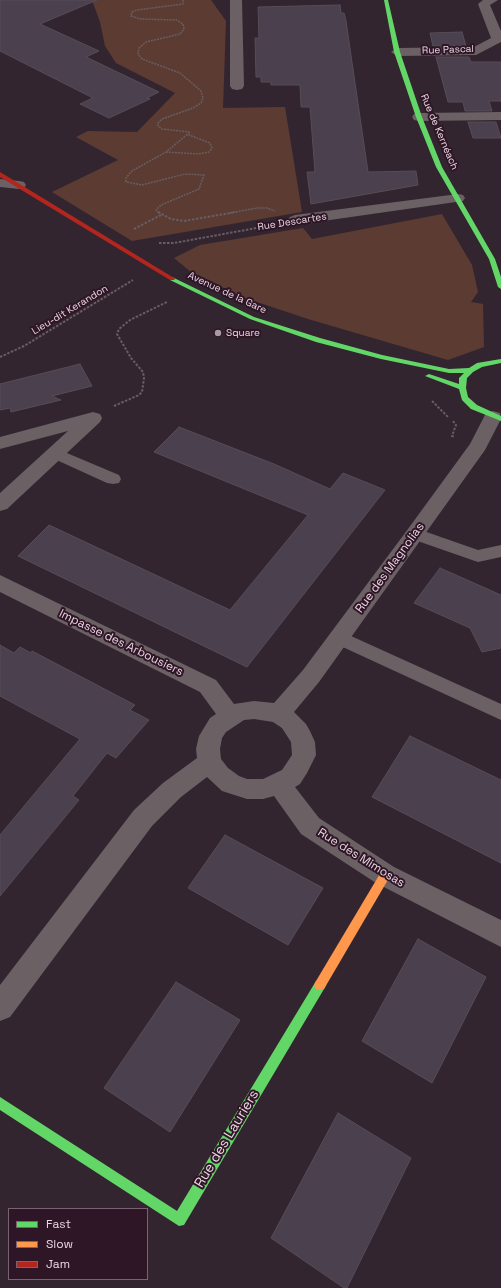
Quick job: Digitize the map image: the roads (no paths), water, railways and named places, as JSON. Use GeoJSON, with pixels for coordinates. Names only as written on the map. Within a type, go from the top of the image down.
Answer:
{"type":"FeatureCollection","features":[{"type":"Feature","properties":{"kind":"main road","name":"Rue de Kernéach"},"geometry":{"type":"LineString","coordinates":[[386,0],[397,52],[418,117],[439,167],[492,259],[501,287]]}},
{"type":"Feature","properties":{"kind":"main road","name":"Avenue de la Gare"},"geometry":{"type":"LineString","coordinates":[[0,174],[8,191],[127,251],[186,287],[269,324],[318,340],[388,359],[449,371],[470,370],[480,365],[501,361]]}},
{"type":"Feature","properties":{"kind":"main road","name":"Avenue de la Gare"},"geometry":{"type":"LineString","coordinates":[[100,247],[145,273],[222,312],[254,325],[358,358],[432,376],[462,388]]}},
{"type":"Feature","properties":{"kind":"main road"},"geometry":{"type":"LineString","coordinates":[[470,370],[463,378],[462,388],[465,398],[474,407],[497,418]]}},
{"type":"Feature","properties":{"kind":"main road","name":"Rue des Lauriers"},"geometry":{"type":"LineString","coordinates":[[0,1103],[180,1220],[385,875]]}},
{"type":"Feature","properties":{"kind":"street"},"geometry":{"type":"LineString","coordinates":[[236,0],[237,86]]}},
{"type":"Feature","properties":{"kind":"street","name":"Rue Pascal"},"geometry":{"type":"LineString","coordinates":[[397,52],[476,51],[498,39],[484,4],[492,0]]}},
{"type":"Feature","properties":{"kind":"street"},"geometry":{"type":"LineString","coordinates":[[418,117],[501,116]]}},
{"type":"Feature","properties":{"kind":"street"},"geometry":{"type":"LineString","coordinates":[[0,183],[8,191]]}},
{"type":"Feature","properties":{"kind":"street","name":"Rue Descartes"},"geometry":{"type":"LineString","coordinates":[[291,221],[458,198]]}},
{"type":"Feature","properties":{"kind":"street"},"geometry":{"type":"LineString","coordinates":[[0,443],[93,418],[0,504]]}},
{"type":"Feature","properties":{"kind":"street","name":"Rue des Magnolias"},"geometry":{"type":"LineString","coordinates":[[279,714],[340,638],[497,418]]}},
{"type":"Feature","properties":{"kind":"street","name":"Impasse des Arbousiers"},"geometry":{"type":"LineString","coordinates":[[0,583],[208,686],[230,716]]}},
{"type":"Feature","properties":{"kind":"street"},"geometry":{"type":"LineString","coordinates":[[254,710],[279,714],[290,721],[298,731],[303,742],[304,755],[299,766],[291,777],[279,784],[263,789],[247,789],[236,785],[219,774],[210,762],[208,749],[211,736],[218,725],[230,716],[241,712],[254,710]]}},
{"type":"Feature","properties":{"kind":"street"},"geometry":{"type":"LineString","coordinates":[[0,1007],[143,818],[172,790],[210,762]]}},
{"type":"Feature","properties":{"kind":"street","name":"Rue des Mimosas"},"geometry":{"type":"LineString","coordinates":[[279,784],[310,826],[385,875],[501,934]]}},
{"type":"Feature","properties":{"kind":"lane"},"geometry":{"type":"LineString","coordinates":[[55,453],[113,479]]}},
{"type":"Feature","properties":{"kind":"lane"},"geometry":{"type":"LineString","coordinates":[[415,534],[478,556],[501,551]]}},
{"type":"Feature","properties":{"kind":"lane"},"geometry":{"type":"LineString","coordinates":[[340,638],[501,712]]}},
{"type":"Feature","properties":{"kind":"place","name":"Square"},"geometry":{"type":"Point","coordinates":[218,333]}}]}
